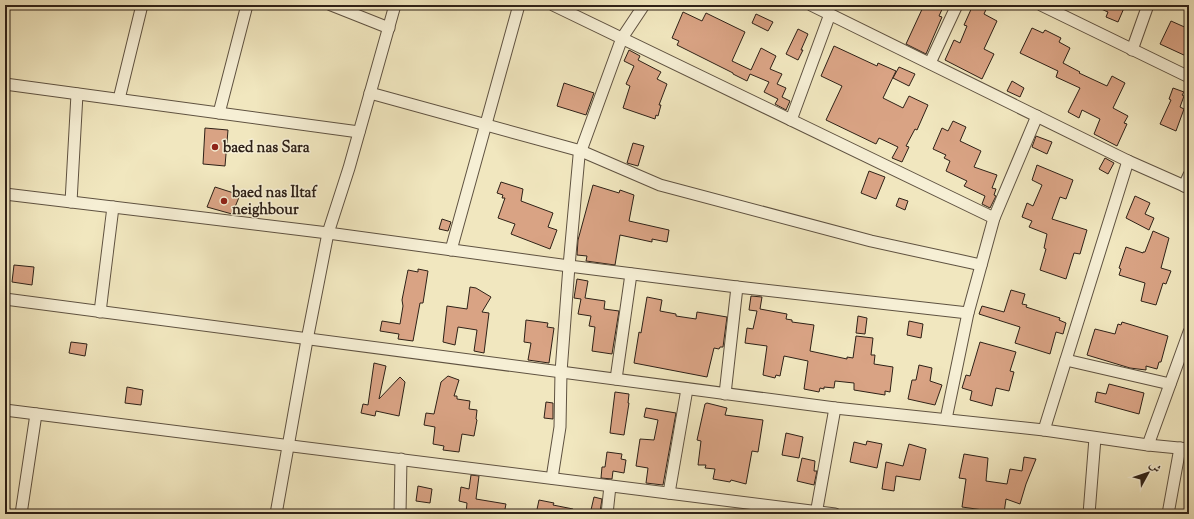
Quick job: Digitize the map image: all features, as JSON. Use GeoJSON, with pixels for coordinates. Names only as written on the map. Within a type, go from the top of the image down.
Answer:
{"type":"FeatureCollection","features":[{"type":"Feature","properties":{"kind":"street"},"geometry":{"type":"LineString","coordinates":[[119,99],[142,5]]}},
{"type":"Feature","properties":{"kind":"street"},"geometry":{"type":"LineString","coordinates":[[219,113],[248,5]]}},
{"type":"Feature","properties":{"kind":"street"},"geometry":{"type":"LineString","coordinates":[[331,5],[389,28]]}},
{"type":"Feature","properties":{"kind":"street"},"geometry":{"type":"LineString","coordinates":[[276,514],[328,233],[396,5]]}},
{"type":"Feature","properties":{"kind":"street"},"geometry":{"type":"LineString","coordinates":[[451,250],[519,5]]}},
{"type":"Feature","properties":{"kind":"street"},"geometry":{"type":"LineString","coordinates":[[553,5],[994,218]]}},
{"type":"Feature","properties":{"kind":"street"},"geometry":{"type":"LineString","coordinates":[[552,478],[560,427],[561,372],[579,156],[622,38],[644,5]]}},
{"type":"Feature","properties":{"kind":"street"},"geometry":{"type":"LineString","coordinates":[[811,5],[1128,161],[1187,187],[1189,175]]}},
{"type":"Feature","properties":{"kind":"street"},"geometry":{"type":"LineString","coordinates":[[930,63],[957,5]]}},
{"type":"Feature","properties":{"kind":"street"},"geometry":{"type":"LineString","coordinates":[[1041,5],[1189,77]]}},
{"type":"Feature","properties":{"kind":"street"},"geometry":{"type":"LineString","coordinates":[[1132,50],[1148,5]]}},
{"type":"Feature","properties":{"kind":"street"},"geometry":{"type":"LineString","coordinates":[[790,120],[830,14]]}},
{"type":"Feature","properties":{"kind":"street"},"geometry":{"type":"LineString","coordinates":[[5,84],[359,132]]}},
{"type":"Feature","properties":{"kind":"street"},"geometry":{"type":"LineString","coordinates":[[370,93],[581,151],[660,185],[871,241],[981,266]]}},
{"type":"Feature","properties":{"kind":"street"},"geometry":{"type":"LineString","coordinates":[[71,202],[77,94]]}},
{"type":"Feature","properties":{"kind":"street"},"geometry":{"type":"LineString","coordinates":[[946,419],[968,313],[994,218],[1037,116]]}},
{"type":"Feature","properties":{"kind":"street"},"geometry":{"type":"LineString","coordinates":[[1044,430],[1128,161]]}},
{"type":"Feature","properties":{"kind":"street"},"geometry":{"type":"LineString","coordinates":[[5,194],[328,233],[631,274],[968,313]]}},
{"type":"Feature","properties":{"kind":"street"},"geometry":{"type":"LineString","coordinates":[[100,312],[113,207]]}},
{"type":"Feature","properties":{"kind":"street"},"geometry":{"type":"LineString","coordinates":[[616,379],[631,274]]}},
{"type":"Feature","properties":{"kind":"street"},"geometry":{"type":"LineString","coordinates":[[725,394],[737,287]]}},
{"type":"Feature","properties":{"kind":"street"},"geometry":{"type":"LineString","coordinates":[[5,299],[307,340],[835,408],[1044,430],[1148,445],[1185,448],[1168,514]]}},
{"type":"Feature","properties":{"kind":"street"},"geometry":{"type":"LineString","coordinates":[[1148,445],[1189,332]]}},
{"type":"Feature","properties":{"kind":"street"},"geometry":{"type":"LineString","coordinates":[[1066,360],[1170,384]]}},
{"type":"Feature","properties":{"kind":"street"},"geometry":{"type":"LineString","coordinates":[[669,493],[687,389]]}},
{"type":"Feature","properties":{"kind":"street"},"geometry":{"type":"LineString","coordinates":[[817,513],[835,408]]}},
{"type":"Feature","properties":{"kind":"street"},"geometry":{"type":"LineString","coordinates":[[5,410],[552,478],[817,513],[835,514]]}},
{"type":"Feature","properties":{"kind":"street"},"geometry":{"type":"LineString","coordinates":[[20,514],[36,414]]}},
{"type":"Feature","properties":{"kind":"street"},"geometry":{"type":"LineString","coordinates":[[1089,514],[1095,438]]}},
{"type":"Feature","properties":{"kind":"street"},"geometry":{"type":"LineString","coordinates":[[400,514],[401,459]]}},
{"type":"Feature","properties":{"kind":"street"},"geometry":{"type":"LineString","coordinates":[[607,514],[610,486]]}},
{"type":"Feature","properties":{"kind":"building"},"geometry":{"type":"Polygon","coordinates":[[[924,5],[944,5],[939,16],[942,17],[926,54],[906,44],[924,5]]]}},
{"type":"Feature","properties":{"kind":"building"},"geometry":{"type":"Polygon","coordinates":[[[973,5],[988,5],[984,14],[997,21],[984,49],[994,54],[982,79],[945,60],[954,40],[960,43],[967,26],[964,25],[973,5]]]}},
{"type":"Feature","properties":{"kind":"building"},"geometry":{"type":"Polygon","coordinates":[[[1092,5],[1117,5],[1124,8],[1118,22],[1106,17],[1108,12],[1092,5]]]}},
{"type":"Feature","properties":{"kind":"building"},"geometry":{"type":"Polygon","coordinates":[[[683,12],[702,21],[706,13],[745,32],[732,61],[751,70],[761,48],[776,56],[770,69],[782,74],[777,84],[786,88],[782,97],[790,101],[786,110],[775,104],[778,99],[764,92],[769,82],[750,74],[747,81],[677,45],[679,41],[672,38],[683,12]]]}},
{"type":"Feature","properties":{"kind":"building"},"geometry":{"type":"Polygon","coordinates":[[[756,14],[773,22],[768,31],[752,23],[756,14]]]}},
{"type":"Feature","properties":{"kind":"building"},"geometry":{"type":"Polygon","coordinates":[[[1171,21],[1189,29],[1189,49],[1186,56],[1160,44],[1171,21]]]}},
{"type":"Feature","properties":{"kind":"building"},"geometry":{"type":"Polygon","coordinates":[[[1032,28],[1043,33],[1045,30],[1061,38],[1059,42],[1070,48],[1063,63],[1080,72],[1079,73],[1107,86],[1112,76],[1125,83],[1113,108],[1128,116],[1124,123],[1127,124],[1117,146],[1094,134],[1100,119],[1082,110],[1079,118],[1068,112],[1080,88],[1056,77],[1058,71],[1020,53],[1032,28]]]}},
{"type":"Feature","properties":{"kind":"building"},"geometry":{"type":"Polygon","coordinates":[[[798,29],[808,34],[798,60],[786,54],[798,29]]]}},
{"type":"Feature","properties":{"kind":"building"},"geometry":{"type":"Polygon","coordinates":[[[834,46],[877,66],[878,63],[896,71],[883,98],[903,108],[909,96],[928,105],[917,130],[915,129],[906,146],[909,147],[902,162],[892,158],[898,147],[879,138],[876,144],[826,120],[842,86],[821,76],[834,46]]]}},
{"type":"Feature","properties":{"kind":"building"},"geometry":{"type":"Polygon","coordinates":[[[629,50],[640,56],[638,60],[661,72],[657,79],[667,84],[659,105],[661,105],[658,116],[656,115],[655,119],[623,108],[630,86],[626,84],[634,66],[624,61],[629,50]]]}},
{"type":"Feature","properties":{"kind":"building"},"geometry":{"type":"Polygon","coordinates":[[[899,67],[915,74],[909,86],[893,78],[899,67]]]}},
{"type":"Feature","properties":{"kind":"building"},"geometry":{"type":"Polygon","coordinates":[[[1012,81],[1024,88],[1020,97],[1007,91],[1012,81]]]}},
{"type":"Feature","properties":{"kind":"building"},"geometry":{"type":"Polygon","coordinates":[[[564,83],[594,93],[586,115],[557,106],[564,83]]]}},
{"type":"Feature","properties":{"kind":"building"},"geometry":{"type":"Polygon","coordinates":[[[1173,88],[1184,92],[1180,107],[1184,109],[1176,131],[1160,124],[1171,100],[1169,99],[1173,88]]]}},
{"type":"Feature","properties":{"kind":"building"},"geometry":{"type":"Polygon","coordinates":[[[953,121],[966,127],[960,141],[981,151],[974,167],[997,175],[992,188],[996,189],[994,195],[996,196],[990,208],[982,204],[985,196],[964,186],[967,181],[946,171],[950,161],[944,158],[946,155],[933,149],[942,128],[948,131],[953,121]]]}},
{"type":"Feature","properties":{"kind":"building","name":"baed nas Sara"},"geometry":{"type":"Polygon","coordinates":[[[205,128],[228,130],[225,166],[203,164],[205,128]]]}},
{"type":"Feature","properties":{"kind":"building"},"geometry":{"type":"Polygon","coordinates":[[[1036,136],[1052,142],[1047,154],[1032,147],[1036,136]]]}},
{"type":"Feature","properties":{"kind":"building"},"geometry":{"type":"Polygon","coordinates":[[[633,143],[644,146],[638,166],[627,163],[633,143]]]}},
{"type":"Feature","properties":{"kind":"building"},"geometry":{"type":"Polygon","coordinates":[[[1105,158],[1114,163],[1108,174],[1099,169],[1105,158]]]}},
{"type":"Feature","properties":{"kind":"building"},"geometry":{"type":"Polygon","coordinates":[[[1037,165],[1073,180],[1066,199],[1060,197],[1052,219],[1087,230],[1080,254],[1074,253],[1066,279],[1040,270],[1046,249],[1044,248],[1047,234],[1029,227],[1032,221],[1022,217],[1027,203],[1033,206],[1042,185],[1032,180],[1037,165]]]}},
{"type":"Feature","properties":{"kind":"building"},"geometry":{"type":"Polygon","coordinates":[[[869,171],[885,177],[876,199],[861,193],[869,171]]]}},
{"type":"Feature","properties":{"kind":"building"},"geometry":{"type":"Polygon","coordinates":[[[501,182],[523,189],[521,201],[553,213],[548,227],[557,230],[550,249],[511,234],[515,224],[498,218],[505,198],[502,198],[503,195],[497,193],[501,182]]]}},
{"type":"Feature","properties":{"kind":"building"},"geometry":{"type":"Polygon","coordinates":[[[593,185],[619,193],[620,190],[634,195],[629,221],[669,230],[667,242],[652,239],[652,242],[620,235],[615,265],[586,261],[587,256],[577,255],[578,240],[593,185]]]}},
{"type":"Feature","properties":{"kind":"building","name":"baed nas Iltaf neighbour"},"geometry":{"type":"Polygon","coordinates":[[[215,187],[240,195],[232,214],[207,207],[215,187]]]}},
{"type":"Feature","properties":{"kind":"building"},"geometry":{"type":"Polygon","coordinates":[[[1135,196],[1150,203],[1145,214],[1154,218],[1149,230],[1126,218],[1135,196]]]}},
{"type":"Feature","properties":{"kind":"building"},"geometry":{"type":"Polygon","coordinates":[[[899,198],[908,201],[905,210],[896,206],[899,198]]]}},
{"type":"Feature","properties":{"kind":"building"},"geometry":{"type":"Polygon","coordinates":[[[442,219],[451,222],[448,231],[439,229],[442,219]]]}},
{"type":"Feature","properties":{"kind":"building"},"geometry":{"type":"Polygon","coordinates":[[[1153,231],[1169,238],[1161,268],[1171,271],[1166,284],[1163,283],[1156,305],[1141,301],[1145,283],[1119,275],[1121,269],[1119,268],[1126,247],[1143,253],[1145,252],[1153,231]]]}},
{"type":"Feature","properties":{"kind":"building"},"geometry":{"type":"Polygon","coordinates":[[[14,265],[34,267],[32,285],[12,282],[14,265]]]}},
{"type":"Feature","properties":{"kind":"building"},"geometry":{"type":"Polygon","coordinates":[[[418,269],[428,271],[423,303],[420,303],[413,341],[398,339],[399,334],[380,331],[382,321],[400,324],[403,306],[402,300],[408,270],[418,272],[418,269]]]}},
{"type":"Feature","properties":{"kind":"building"},"geometry":{"type":"Polygon","coordinates":[[[577,279],[588,281],[585,298],[605,301],[604,309],[619,311],[612,354],[592,351],[595,327],[589,326],[591,316],[578,314],[581,299],[574,298],[577,279]]]}},
{"type":"Feature","properties":{"kind":"building"},"geometry":{"type":"Polygon","coordinates":[[[470,287],[476,288],[491,297],[482,312],[489,313],[484,353],[474,351],[477,330],[458,327],[455,345],[443,342],[447,306],[467,309],[470,287]]]}},
{"type":"Feature","properties":{"kind":"building"},"geometry":{"type":"Polygon","coordinates":[[[1011,290],[1025,294],[1022,304],[1027,305],[1026,307],[1060,318],[1059,320],[1066,323],[1063,334],[1056,332],[1050,354],[1015,343],[1020,327],[979,314],[982,306],[1004,312],[1011,290]]]}},
{"type":"Feature","properties":{"kind":"building"},"geometry":{"type":"Polygon","coordinates":[[[751,296],[762,297],[760,309],[787,314],[786,319],[792,320],[792,322],[814,325],[810,351],[847,359],[847,357],[853,358],[856,336],[873,338],[871,355],[875,355],[874,364],[893,367],[890,392],[885,391],[885,395],[854,390],[854,383],[835,381],[834,388],[820,388],[819,392],[804,389],[808,361],[784,356],[780,376],[776,375],[775,378],[763,375],[767,346],[745,343],[747,328],[753,329],[757,311],[749,310],[751,296]]]}},
{"type":"Feature","properties":{"kind":"building"},"geometry":{"type":"Polygon","coordinates":[[[647,297],[662,300],[660,311],[676,314],[676,316],[696,319],[697,312],[727,317],[723,347],[720,347],[719,349],[714,348],[707,377],[634,363],[647,297]]]}},
{"type":"Feature","properties":{"kind":"building"},"geometry":{"type":"Polygon","coordinates":[[[858,316],[867,318],[865,334],[856,333],[858,316]]]}},
{"type":"Feature","properties":{"kind":"building"},"geometry":{"type":"Polygon","coordinates":[[[526,320],[548,323],[547,327],[554,328],[549,363],[528,360],[531,343],[524,342],[526,320]]]}},
{"type":"Feature","properties":{"kind":"building"},"geometry":{"type":"Polygon","coordinates":[[[909,321],[923,324],[921,338],[907,335],[909,321]]]}},
{"type":"Feature","properties":{"kind":"building"},"geometry":{"type":"Polygon","coordinates":[[[1122,322],[1168,336],[1161,362],[1159,362],[1157,369],[1146,366],[1146,370],[1130,368],[1087,355],[1095,329],[1115,334],[1118,324],[1121,325],[1122,322]]]}},
{"type":"Feature","properties":{"kind":"building"},"geometry":{"type":"Polygon","coordinates":[[[71,342],[87,344],[85,356],[69,353],[71,342]]]}},
{"type":"Feature","properties":{"kind":"building"},"geometry":{"type":"Polygon","coordinates":[[[980,342],[1016,352],[1010,371],[1014,372],[1009,391],[996,388],[992,406],[970,400],[972,391],[962,388],[966,375],[970,376],[980,342]]]}},
{"type":"Feature","properties":{"kind":"building"},"geometry":{"type":"Polygon","coordinates":[[[374,363],[386,366],[379,399],[400,377],[405,382],[399,416],[376,411],[375,416],[361,413],[363,404],[368,405],[374,363]]]}},
{"type":"Feature","properties":{"kind":"building"},"geometry":{"type":"Polygon","coordinates":[[[919,365],[932,368],[930,381],[942,385],[935,405],[908,399],[912,380],[916,380],[919,365]]]}},
{"type":"Feature","properties":{"kind":"building"},"geometry":{"type":"Polygon","coordinates":[[[448,376],[459,380],[454,396],[457,396],[457,399],[470,401],[469,409],[477,410],[474,436],[462,434],[459,452],[443,450],[444,446],[433,444],[435,427],[424,425],[426,413],[434,414],[441,382],[448,376]]]}},
{"type":"Feature","properties":{"kind":"building"},"geometry":{"type":"Polygon","coordinates":[[[1109,384],[1144,393],[1139,414],[1095,402],[1097,392],[1106,394],[1109,384]]]}},
{"type":"Feature","properties":{"kind":"building"},"geometry":{"type":"Polygon","coordinates":[[[127,387],[143,390],[141,405],[125,403],[127,387]]]}},
{"type":"Feature","properties":{"kind":"building"},"geometry":{"type":"Polygon","coordinates":[[[615,392],[629,394],[624,435],[610,433],[615,392]]]}},
{"type":"Feature","properties":{"kind":"building"},"geometry":{"type":"Polygon","coordinates":[[[546,402],[553,403],[553,419],[544,418],[546,402]]]}},
{"type":"Feature","properties":{"kind":"building"},"geometry":{"type":"Polygon","coordinates":[[[707,403],[727,408],[725,415],[763,420],[758,452],[752,451],[746,484],[731,480],[730,482],[713,479],[715,469],[705,468],[706,465],[698,465],[701,441],[697,440],[705,404],[707,403]]]}},
{"type":"Feature","properties":{"kind":"building"},"geometry":{"type":"Polygon","coordinates":[[[646,408],[676,413],[663,485],[646,483],[648,468],[636,466],[640,439],[654,440],[658,420],[644,417],[646,408]]]}},
{"type":"Feature","properties":{"kind":"building"},"geometry":{"type":"Polygon","coordinates":[[[786,433],[803,437],[799,458],[782,455],[786,433]]]}},
{"type":"Feature","properties":{"kind":"building"},"geometry":{"type":"Polygon","coordinates":[[[867,441],[882,444],[877,468],[850,462],[854,442],[866,445],[867,441]]]}},
{"type":"Feature","properties":{"kind":"building"},"geometry":{"type":"Polygon","coordinates":[[[909,444],[926,449],[920,480],[896,476],[894,491],[882,489],[886,462],[903,466],[909,444]]]}},
{"type":"Feature","properties":{"kind":"building"},"geometry":{"type":"Polygon","coordinates":[[[607,452],[622,454],[621,459],[626,460],[624,473],[613,471],[612,479],[601,478],[602,467],[605,467],[607,452]]]}},
{"type":"Feature","properties":{"kind":"building"},"geometry":{"type":"Polygon","coordinates":[[[964,454],[988,458],[986,481],[1007,484],[1010,469],[1022,471],[1024,457],[1036,459],[1020,504],[1006,499],[1004,513],[962,507],[966,479],[959,478],[964,454]]]}},
{"type":"Feature","properties":{"kind":"building"},"geometry":{"type":"Polygon","coordinates":[[[802,458],[815,461],[814,471],[817,471],[814,485],[797,481],[802,458]]]}},
{"type":"Feature","properties":{"kind":"building"},"geometry":{"type":"Polygon","coordinates":[[[471,475],[479,476],[476,499],[506,504],[504,514],[466,514],[467,503],[459,501],[461,487],[469,489],[471,475]]]}},
{"type":"Feature","properties":{"kind":"building"},"geometry":{"type":"Polygon","coordinates":[[[418,486],[432,489],[430,503],[416,501],[418,486]]]}},
{"type":"Feature","properties":{"kind":"building"},"geometry":{"type":"Polygon","coordinates":[[[594,497],[602,499],[600,512],[591,510],[594,497]]]}},
{"type":"Feature","properties":{"kind":"building"},"geometry":{"type":"Polygon","coordinates":[[[539,500],[554,503],[553,505],[573,509],[572,514],[536,514],[539,500]]]}},
{"type":"Feature","properties":{"kind":"place","name":"baed nas Sara"},"geometry":{"type":"Point","coordinates":[215,147]}},
{"type":"Feature","properties":{"kind":"place","name":"baed nas Iltaf neighbour"},"geometry":{"type":"Point","coordinates":[224,201]}}]}
